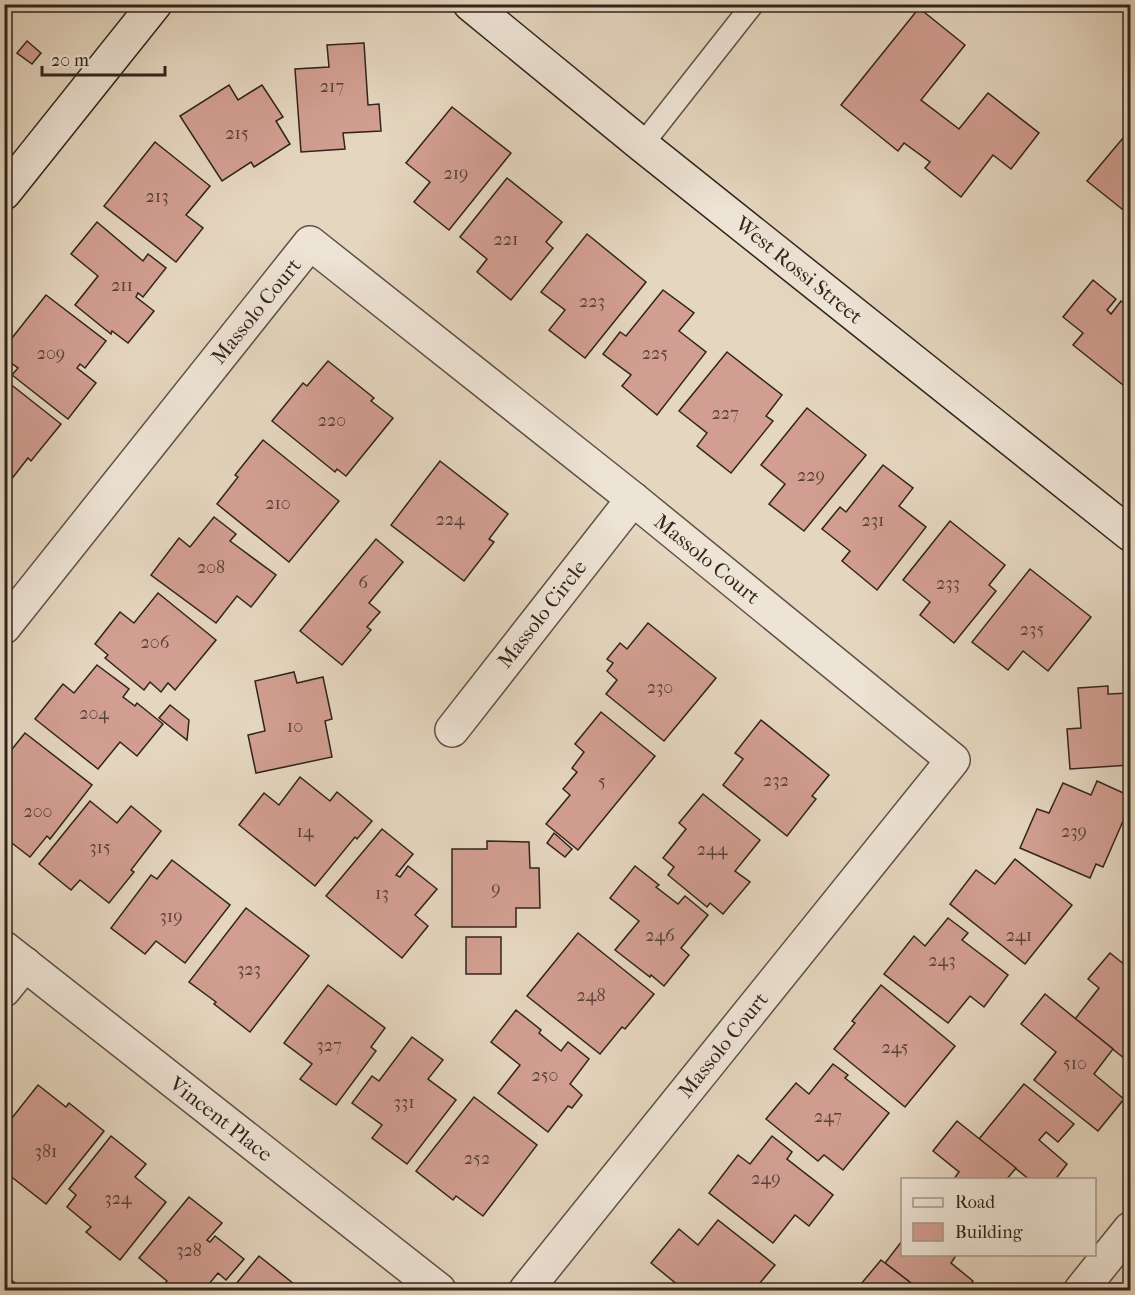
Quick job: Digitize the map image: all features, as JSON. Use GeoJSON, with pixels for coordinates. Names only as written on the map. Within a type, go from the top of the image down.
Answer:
{"type":"FeatureCollection","features":[{"type":"Feature","properties":{"kind":"street"},"geometry":{"type":"LineString","coordinates":[[4,193],[154,4]]}},
{"type":"Feature","properties":{"kind":"street","name":"West Rossi Street"},"geometry":{"type":"LineString","coordinates":[[470,4],[642,145],[1131,534]]}},
{"type":"Feature","properties":{"kind":"street","name":"Massolo Court"},"geometry":{"type":"LineString","coordinates":[[4,627],[310,243],[633,499],[953,760],[526,1290]]}},
{"type":"Feature","properties":{"kind":"street","name":"Massolo Circle"},"geometry":{"type":"LineString","coordinates":[[452,730],[633,499]]}},
{"type":"Feature","properties":{"kind":"street"},"geometry":{"type":"LineString","coordinates":[[4,990],[15,956]]}},
{"type":"Feature","properties":{"kind":"street","name":"Vincent Place"},"geometry":{"type":"LineString","coordinates":[[15,956],[439,1290]]}},
{"type":"Feature","properties":{"kind":"street"},"geometry":{"type":"LineString","coordinates":[[1081,1290],[1131,1229]]}},
{"type":"Feature","properties":{"kind":"lane"},"geometry":{"type":"LineString","coordinates":[[642,145],[753,4]]}},
{"type":"Feature","properties":{"kind":"building"},"geometry":{"type":"Polygon","coordinates":[[[919,8],[965,45],[921,100],[959,129],[988,93],[1039,133],[1011,169],[993,155],[961,197],[925,168],[930,162],[904,143],[898,151],[841,105],[919,8]]]}},
{"type":"Feature","properties":{"kind":"building"},"geometry":{"type":"Polygon","coordinates":[[[27,41],[41,53],[32,64],[17,53],[27,41]]]}},
{"type":"Feature","properties":{"kind":"building"},"geometry":{"type":"Polygon","coordinates":[[[364,43],[368,105],[379,104],[381,131],[343,133],[345,149],[301,152],[295,69],[329,67],[327,45],[364,43]]]}},
{"type":"Feature","properties":{"kind":"building"},"geometry":{"type":"Polygon","coordinates":[[[229,85],[238,100],[262,85],[283,117],[276,121],[290,144],[254,167],[251,162],[222,181],[180,116],[229,85]]]}},
{"type":"Feature","properties":{"kind":"building"},"geometry":{"type":"Polygon","coordinates":[[[452,107],[511,153],[449,230],[414,202],[430,182],[406,163],[452,107]]]}},
{"type":"Feature","properties":{"kind":"building"},"geometry":{"type":"Polygon","coordinates":[[[1128,132],[1130,134],[1130,208],[1127,213],[1087,181],[1128,132]]]}},
{"type":"Feature","properties":{"kind":"building"},"geometry":{"type":"Polygon","coordinates":[[[155,142],[210,186],[186,215],[203,228],[176,262],[104,206],[155,142]]]}},
{"type":"Feature","properties":{"kind":"building"},"geometry":{"type":"Polygon","coordinates":[[[507,178],[562,222],[546,242],[553,248],[511,300],[477,272],[487,259],[460,237],[507,178]]]}},
{"type":"Feature","properties":{"kind":"building"},"geometry":{"type":"Polygon","coordinates":[[[97,222],[143,261],[148,254],[166,268],[143,297],[138,293],[136,297],[154,311],[128,343],[112,331],[111,334],[75,305],[98,276],[71,254],[97,222]]]}},
{"type":"Feature","properties":{"kind":"building"},"geometry":{"type":"Polygon","coordinates":[[[587,234],[646,282],[585,358],[549,330],[565,310],[541,292],[587,234]]]}},
{"type":"Feature","properties":{"kind":"building"},"geometry":{"type":"Polygon","coordinates":[[[1093,280],[1116,299],[1107,310],[1111,314],[1121,301],[1130,308],[1130,386],[1128,389],[1073,345],[1083,333],[1063,317],[1093,280]]]}},
{"type":"Feature","properties":{"kind":"building"},"geometry":{"type":"Polygon","coordinates":[[[663,290],[694,313],[679,331],[706,352],[657,415],[622,386],[631,375],[603,354],[620,332],[626,336],[663,290]]]}},
{"type":"Feature","properties":{"kind":"building"},"geometry":{"type":"Polygon","coordinates":[[[46,295],[106,341],[85,368],[80,364],[77,368],[96,383],[68,419],[12,375],[18,368],[4,358],[4,348],[46,295]]]}},
{"type":"Feature","properties":{"kind":"building"},"geometry":{"type":"Polygon","coordinates":[[[727,352],[782,395],[766,416],[773,421],[731,473],[697,446],[707,433],[679,411],[727,352]]]}},
{"type":"Feature","properties":{"kind":"building"},"geometry":{"type":"Polygon","coordinates":[[[328,361],[374,398],[371,401],[393,418],[346,476],[337,469],[335,472],[272,421],[303,383],[307,386],[328,361]]]}},
{"type":"Feature","properties":{"kind":"building"},"geometry":{"type":"Polygon","coordinates":[[[4,379],[61,424],[31,461],[28,458],[7,485],[4,483],[4,379]]]}},
{"type":"Feature","properties":{"kind":"building"},"geometry":{"type":"Polygon","coordinates":[[[807,408],[866,455],[804,531],[769,504],[785,484],[761,465],[807,408]]]}},
{"type":"Feature","properties":{"kind":"building"},"geometry":{"type":"Polygon","coordinates":[[[263,440],[339,501],[289,562],[217,504],[238,477],[235,475],[263,440]]]}},
{"type":"Feature","properties":{"kind":"building"},"geometry":{"type":"Polygon","coordinates":[[[440,461],[508,514],[489,539],[494,542],[464,581],[391,525],[440,461]]]}},
{"type":"Feature","properties":{"kind":"building"},"geometry":{"type":"Polygon","coordinates":[[[883,465],[913,488],[899,506],[926,527],[877,590],[842,561],[850,551],[822,529],[840,507],[846,512],[883,465]]]}},
{"type":"Feature","properties":{"kind":"building"},"geometry":{"type":"Polygon","coordinates":[[[214,517],[236,534],[230,541],[276,575],[251,607],[237,596],[216,623],[151,575],[179,538],[190,547],[214,517]]]}},
{"type":"Feature","properties":{"kind":"building"},"geometry":{"type":"Polygon","coordinates":[[[950,521],[1005,565],[989,585],[996,591],[954,643],[920,615],[930,602],[903,580],[950,521]]]}},
{"type":"Feature","properties":{"kind":"building"},"geometry":{"type":"Polygon","coordinates":[[[376,539],[403,562],[369,603],[380,612],[367,627],[371,630],[342,665],[300,631],[376,539]]]}},
{"type":"Feature","properties":{"kind":"building"},"geometry":{"type":"Polygon","coordinates":[[[1030,569],[1091,617],[1048,671],[1023,651],[1008,670],[972,642],[1030,569]]]}},
{"type":"Feature","properties":{"kind":"building"},"geometry":{"type":"Polygon","coordinates":[[[158,593],[216,640],[175,690],[168,683],[161,692],[150,682],[144,690],[105,658],[108,655],[95,644],[120,612],[134,623],[158,593]]]}},
{"type":"Feature","properties":{"kind":"building"},"geometry":{"type":"Polygon","coordinates":[[[648,623],[716,678],[664,741],[606,694],[617,680],[607,671],[613,663],[607,659],[620,643],[627,649],[648,623]]]}},
{"type":"Feature","properties":{"kind":"building"},"geometry":{"type":"Polygon","coordinates":[[[97,665],[129,689],[123,697],[135,706],[137,703],[163,724],[137,756],[120,742],[98,769],[35,719],[63,684],[74,693],[97,665]]]}},
{"type":"Feature","properties":{"kind":"building"},"geometry":{"type":"Polygon","coordinates":[[[294,672],[297,683],[323,677],[332,719],[325,721],[332,757],[256,773],[248,735],[265,731],[255,681],[294,672]]]}},
{"type":"Feature","properties":{"kind":"building"},"geometry":{"type":"Polygon","coordinates":[[[1108,686],[1108,694],[1130,693],[1130,765],[1070,769],[1067,729],[1081,728],[1078,688],[1108,686]]]}},
{"type":"Feature","properties":{"kind":"building"},"geometry":{"type":"Polygon","coordinates":[[[170,705],[189,720],[187,740],[159,718],[170,705]]]}},
{"type":"Feature","properties":{"kind":"building"},"geometry":{"type":"Polygon","coordinates":[[[601,712],[655,756],[578,850],[546,824],[570,795],[563,789],[577,772],[572,768],[584,752],[575,744],[601,712]]]}},
{"type":"Feature","properties":{"kind":"building"},"geometry":{"type":"Polygon","coordinates":[[[761,720],[829,775],[812,796],[816,799],[787,836],[723,785],[743,759],[735,753],[761,720]]]}},
{"type":"Feature","properties":{"kind":"building"},"geometry":{"type":"Polygon","coordinates":[[[25,733],[92,785],[50,839],[47,836],[30,857],[4,837],[4,759],[25,733]]]}},
{"type":"Feature","properties":{"kind":"building"},"geometry":{"type":"Polygon","coordinates":[[[300,777],[330,801],[337,792],[372,821],[357,839],[355,837],[315,886],[239,825],[264,793],[279,805],[300,777]]]}},
{"type":"Feature","properties":{"kind":"building"},"geometry":{"type":"Polygon","coordinates":[[[1097,781],[1130,796],[1130,805],[1103,867],[1096,864],[1090,878],[1020,848],[1037,809],[1049,813],[1063,783],[1091,795],[1097,781]]]}},
{"type":"Feature","properties":{"kind":"building"},"geometry":{"type":"Polygon","coordinates":[[[703,794],[760,840],[735,871],[750,882],[723,914],[710,903],[707,907],[668,875],[674,867],[663,858],[686,829],[679,823],[703,794]]]}},
{"type":"Feature","properties":{"kind":"building"},"geometry":{"type":"Polygon","coordinates":[[[90,801],[117,823],[131,806],[161,831],[131,870],[134,872],[109,903],[80,880],[71,890],[39,864],[90,801]]]}},
{"type":"Feature","properties":{"kind":"building"},"geometry":{"type":"Polygon","coordinates":[[[382,829],[413,854],[396,875],[400,877],[408,866],[437,889],[415,915],[428,926],[402,958],[326,896],[382,829]]]}},
{"type":"Feature","properties":{"kind":"building"},"geometry":{"type":"Polygon","coordinates":[[[554,833],[572,849],[565,857],[547,843],[554,833]]]}},
{"type":"Feature","properties":{"kind":"building"},"geometry":{"type":"Polygon","coordinates":[[[487,841],[529,842],[530,868],[539,868],[540,908],[516,908],[516,927],[452,927],[452,849],[487,849],[487,841]]]}},
{"type":"Feature","properties":{"kind":"building"},"geometry":{"type":"Polygon","coordinates":[[[1015,859],[1072,905],[1025,964],[950,904],[976,870],[995,884],[1015,859]]]}},
{"type":"Feature","properties":{"kind":"building"},"geometry":{"type":"Polygon","coordinates":[[[172,860],[230,905],[185,963],[156,941],[145,954],[111,928],[151,875],[157,879],[172,860]]]}},
{"type":"Feature","properties":{"kind":"building"},"geometry":{"type":"Polygon","coordinates":[[[635,866],[659,885],[656,887],[678,904],[685,896],[708,915],[681,948],[689,955],[664,986],[615,950],[639,921],[610,898],[635,866]]]}},
{"type":"Feature","properties":{"kind":"building"},"geometry":{"type":"Polygon","coordinates":[[[246,908],[309,956],[250,1032],[189,982],[246,908]]]}},
{"type":"Feature","properties":{"kind":"building"},"geometry":{"type":"Polygon","coordinates":[[[948,918],[968,933],[962,940],[1008,975],[984,1007],[970,996],[948,1023],[884,974],[914,936],[925,946],[948,918]]]}},
{"type":"Feature","properties":{"kind":"building"},"geometry":{"type":"Polygon","coordinates":[[[578,933],[654,994],[625,1029],[622,1027],[600,1054],[527,996],[578,933]]]}},
{"type":"Feature","properties":{"kind":"building"},"geometry":{"type":"Polygon","coordinates":[[[466,937],[501,937],[501,974],[466,974],[466,937]]]}},
{"type":"Feature","properties":{"kind":"building"},"geometry":{"type":"Polygon","coordinates":[[[1110,953],[1130,969],[1130,1063],[1075,1019],[1099,988],[1088,979],[1110,953]]]}},
{"type":"Feature","properties":{"kind":"building"},"geometry":{"type":"Polygon","coordinates":[[[328,985],[385,1028],[371,1047],[376,1051],[336,1105],[300,1079],[312,1064],[284,1043],[328,985]]]}},
{"type":"Feature","properties":{"kind":"building"},"geometry":{"type":"Polygon","coordinates":[[[881,985],[955,1046],[905,1107],[834,1049],[855,1023],[852,1021],[881,985]]]}},
{"type":"Feature","properties":{"kind":"building"},"geometry":{"type":"Polygon","coordinates":[[[1045,994],[1113,1049],[1094,1074],[1124,1099],[1098,1131],[1034,1080],[1056,1052],[1021,1024],[1045,994]]]}},
{"type":"Feature","properties":{"kind":"building"},"geometry":{"type":"Polygon","coordinates":[[[516,1010],[541,1030],[539,1033],[561,1051],[568,1042],[589,1059],[570,1084],[582,1095],[572,1108],[568,1106],[548,1132],[498,1093],[520,1065],[491,1042],[516,1010]]]}},
{"type":"Feature","properties":{"kind":"building"},"geometry":{"type":"Polygon","coordinates":[[[412,1037],[443,1060],[428,1079],[456,1100],[407,1164],[372,1138],[382,1125],[352,1103],[372,1076],[379,1081],[412,1037]]]}},
{"type":"Feature","properties":{"kind":"building"},"geometry":{"type":"Polygon","coordinates":[[[833,1064],[848,1075],[845,1078],[889,1113],[843,1170],[824,1155],[818,1161],[766,1119],[796,1083],[809,1094],[833,1064]]]}},
{"type":"Feature","properties":{"kind":"building"},"geometry":{"type":"Polygon","coordinates":[[[1024,1084],[1074,1124],[1058,1142],[1046,1132],[1039,1140],[1067,1164],[1056,1178],[1028,1178],[979,1139],[1024,1084]]]}},
{"type":"Feature","properties":{"kind":"building"},"geometry":{"type":"Polygon","coordinates":[[[38,1085],[66,1107],[69,1103],[104,1131],[46,1204],[4,1171],[4,1128],[38,1085]]]}},
{"type":"Feature","properties":{"kind":"building"},"geometry":{"type":"Polygon","coordinates":[[[474,1097],[537,1145],[483,1216],[456,1196],[453,1200],[416,1171],[474,1097]]]}},
{"type":"Feature","properties":{"kind":"building"},"geometry":{"type":"Polygon","coordinates":[[[957,1121],[1016,1168],[1008,1178],[954,1178],[959,1172],[933,1151],[957,1121]]]}},
{"type":"Feature","properties":{"kind":"building"},"geometry":{"type":"Polygon","coordinates":[[[111,1136],[146,1164],[135,1177],[166,1202],[120,1260],[86,1232],[91,1227],[67,1207],[76,1195],[69,1189],[111,1136]]]}},
{"type":"Feature","properties":{"kind":"building"},"geometry":{"type":"Polygon","coordinates":[[[772,1136],[792,1152],[787,1159],[833,1195],[809,1226],[795,1215],[773,1243],[709,1193],[738,1155],[750,1164],[772,1136]]]}},
{"type":"Feature","properties":{"kind":"building"},"geometry":{"type":"Polygon","coordinates":[[[189,1197],[222,1223],[207,1240],[210,1242],[215,1236],[244,1259],[226,1280],[218,1273],[204,1290],[159,1290],[167,1281],[139,1258],[189,1197]]]}},
{"type":"Feature","properties":{"kind":"building"},"geometry":{"type":"Polygon","coordinates":[[[718,1220],[775,1265],[754,1290],[684,1290],[651,1263],[679,1229],[698,1245],[718,1220]]]}},
{"type":"Feature","properties":{"kind":"building"},"geometry":{"type":"Polygon","coordinates":[[[901,1242],[901,1256],[956,1256],[951,1263],[973,1281],[965,1290],[920,1290],[885,1263],[901,1242]]]}},
{"type":"Feature","properties":{"kind":"building"},"geometry":{"type":"Polygon","coordinates":[[[259,1256],[294,1284],[288,1290],[231,1290],[259,1256]]]}},
{"type":"Feature","properties":{"kind":"building"},"geometry":{"type":"Polygon","coordinates":[[[881,1260],[885,1263],[920,1290],[856,1290],[881,1260]]]}},
{"type":"Feature","properties":{"kind":"building"},"geometry":{"type":"Polygon","coordinates":[[[4,1275],[25,1290],[4,1290],[4,1275]]]}}]}
